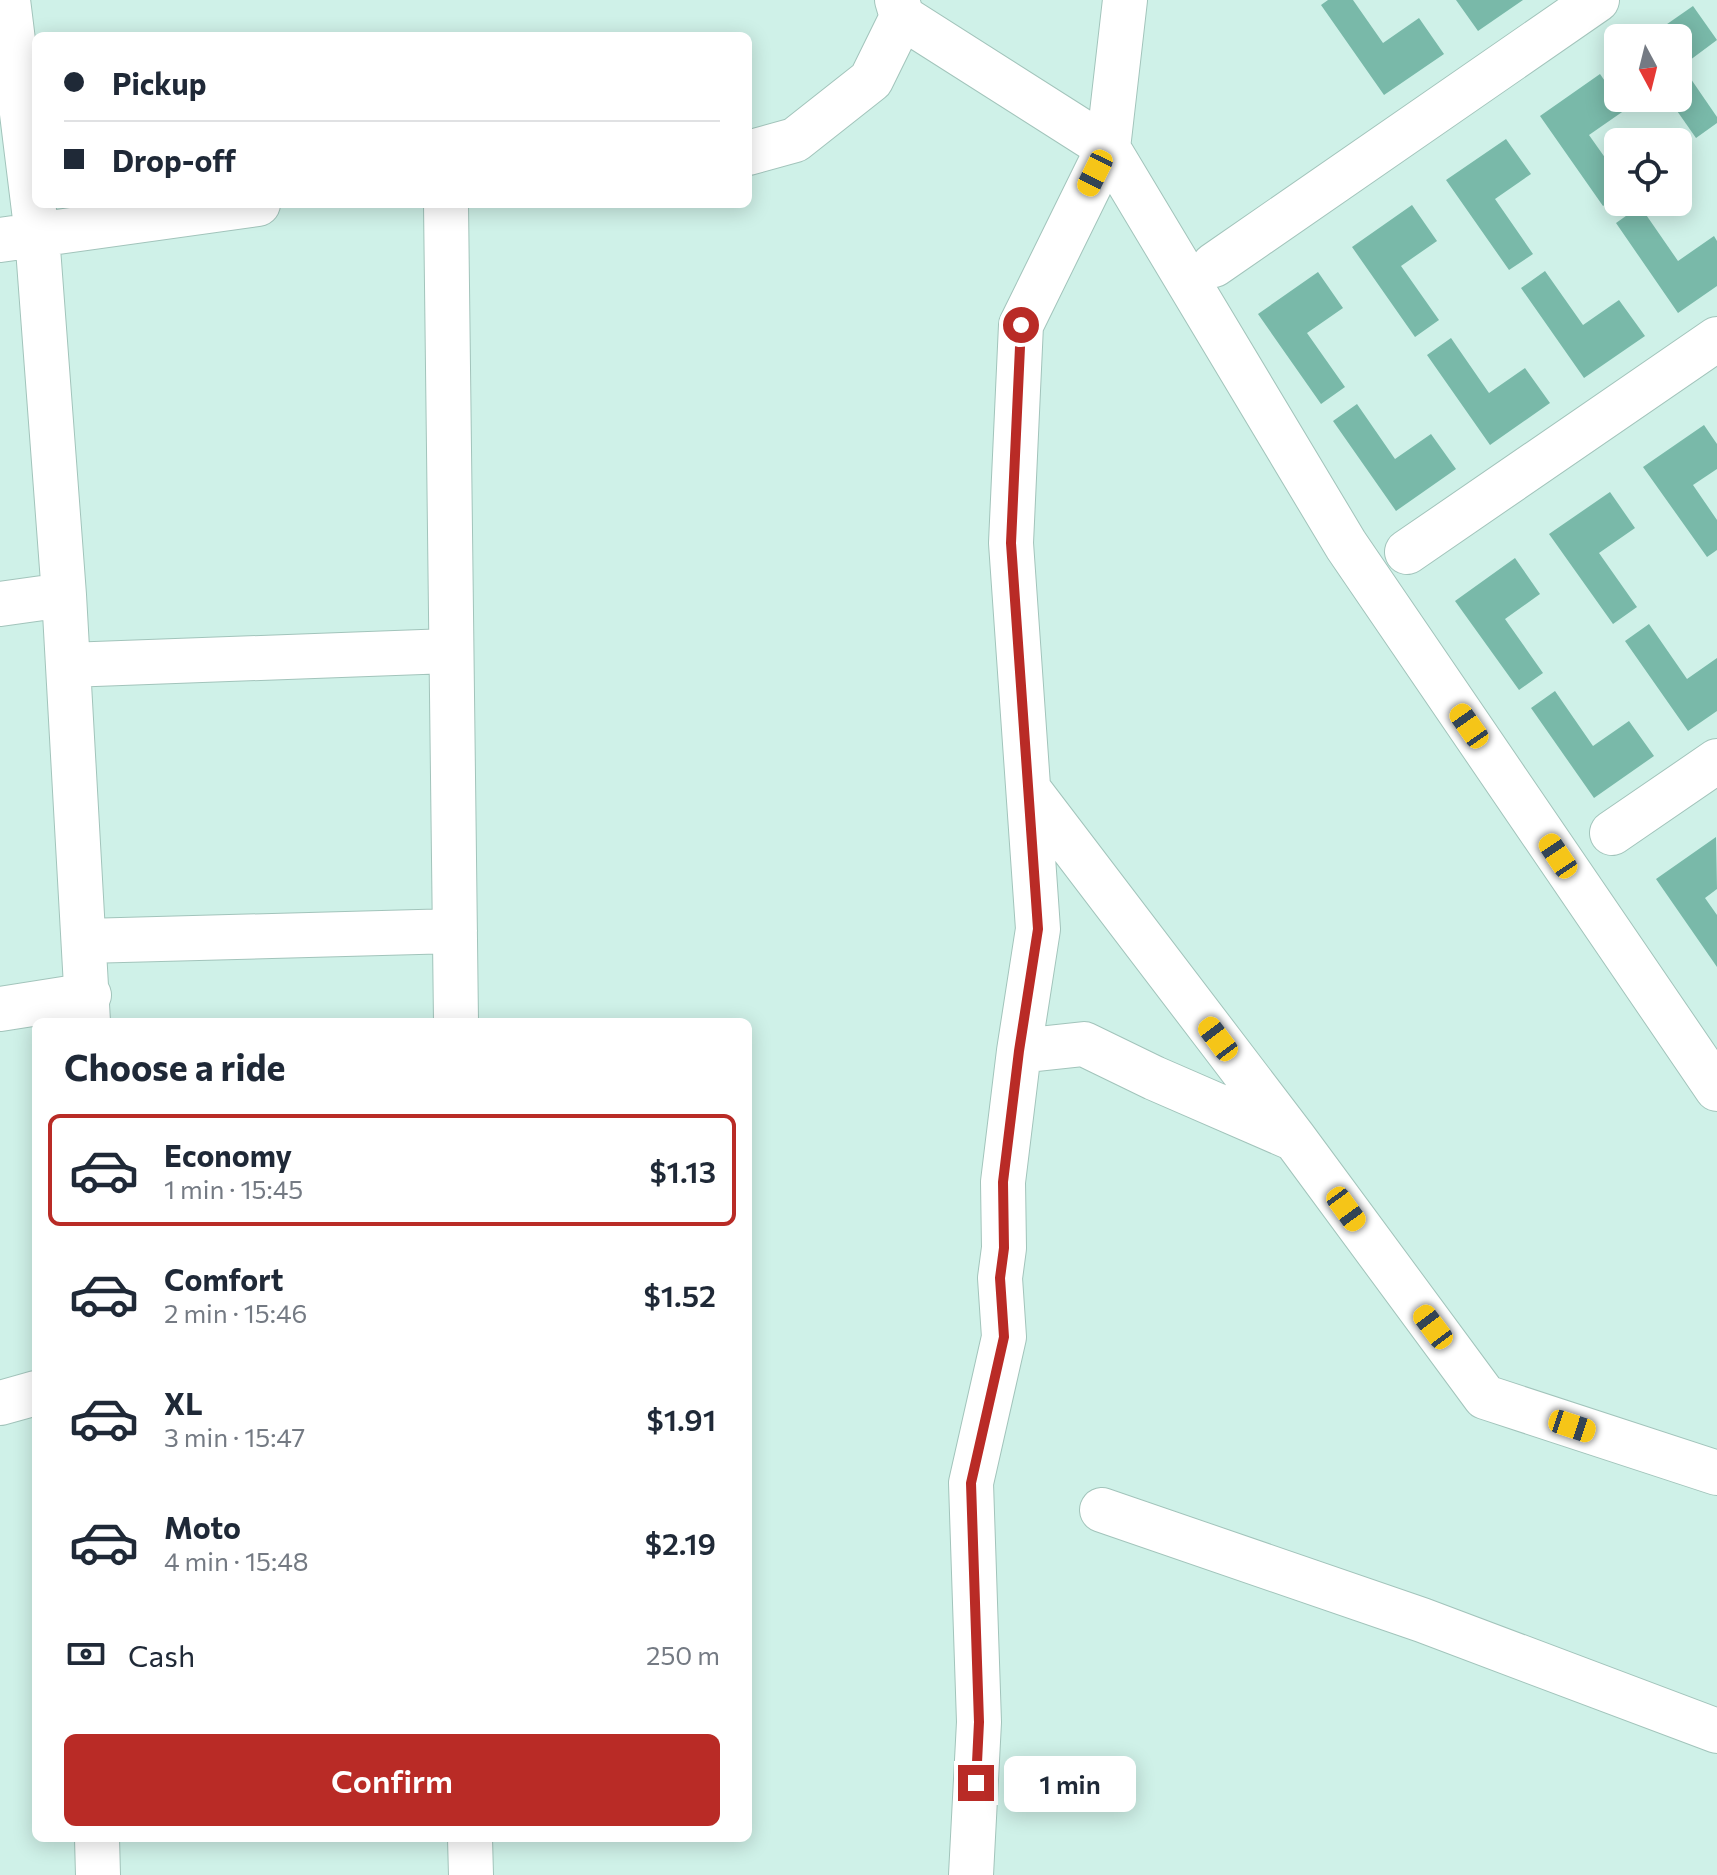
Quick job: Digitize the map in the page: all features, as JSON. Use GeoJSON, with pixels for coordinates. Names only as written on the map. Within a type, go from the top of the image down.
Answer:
{"type":"FeatureCollection","features":[{"type":"Feature","properties":{"kind":"street"},"geometry":{"type":"LineString","coordinates":[[0,1009],[88,1008],[64,595],[18,238],[8,0]]}},
{"type":"Feature","properties":{"kind":"street"},"geometry":{"type":"LineString","coordinates":[[971,1875],[979,1722],[971,1483],[1004,1337],[1000,1278],[1004,1248],[1003,1182],[1038,929],[1011,543],[1021,325],[1108,148],[1125,0]]}},
{"type":"Feature","properties":{"kind":"street"},"geometry":{"type":"LineString","coordinates":[[1214,265],[1597,0]]}},
{"type":"Feature","properties":{"kind":"street"},"geometry":{"type":"LineString","coordinates":[[752,152],[795,140],[871,80],[900,9],[1108,148],[1346,545],[1717,1089]]}},
{"type":"Feature","properties":{"kind":"street"},"geometry":{"type":"LineString","coordinates":[[18,238],[230,208]]}},
{"type":"Feature","properties":{"kind":"street"},"geometry":{"type":"LineString","coordinates":[[446,208],[449,651],[456,1018]]}},
{"type":"Feature","properties":{"kind":"street"},"geometry":{"type":"LineString","coordinates":[[1407,552],[1717,339]]}},
{"type":"Feature","properties":{"kind":"street"},"geometry":{"type":"LineString","coordinates":[[0,604],[64,595]]}},
{"type":"Feature","properties":{"kind":"street"},"geometry":{"type":"LineString","coordinates":[[68,665],[449,651]]}},
{"type":"Feature","properties":{"kind":"street"},"geometry":{"type":"LineString","coordinates":[[1612,833],[1717,761]]}},
{"type":"Feature","properties":{"kind":"street"},"geometry":{"type":"LineString","coordinates":[[1029,790],[1294,1138],[1485,1397],[1717,1473]]}},
{"type":"Feature","properties":{"kind":"street"},"geometry":{"type":"LineString","coordinates":[[85,941],[455,931]]}},
{"type":"Feature","properties":{"kind":"street"},"geometry":{"type":"LineString","coordinates":[[1019,1051],[1084,1044],[1154,1078],[1294,1138]]}},
{"type":"Feature","properties":{"kind":"street"},"geometry":{"type":"LineString","coordinates":[[0,1403],[32,1394]]}},
{"type":"Feature","properties":{"kind":"street"},"geometry":{"type":"LineString","coordinates":[[1102,1510],[1422,1620],[1717,1731]]}},
{"type":"Feature","properties":{"kind":"street"},"geometry":{"type":"LineString","coordinates":[[97,1842],[98,1875]]}},
{"type":"Feature","properties":{"kind":"street"},"geometry":{"type":"LineString","coordinates":[[470,1842],[471,1875]]}},
{"type":"Feature","properties":{"kind":"building"},"geometry":{"type":"Polygon","coordinates":[[[1328,0],[1353,0],[1383,43],[1419,18],[1444,54],[1384,95],[1321,5],[1328,0]]]}},
{"type":"Feature","properties":{"kind":"building"},"geometry":{"type":"Polygon","coordinates":[[[1456,0],[1523,0],[1478,31],[1456,0]]]}},
{"type":"Feature","properties":{"kind":"building"},"geometry":{"type":"Polygon","coordinates":[[[1693,6],[1717,40],[1692,59],[1692,24],[1667,24],[1693,6]]]}},
{"type":"Feature","properties":{"kind":"building"},"geometry":{"type":"Polygon","coordinates":[[[1600,74],[1604,80],[1604,112],[1622,112],[1589,135],[1604,156],[1604,205],[1603,206],[1540,116],[1600,74]]]}},
{"type":"Feature","properties":{"kind":"building"},"geometry":{"type":"Polygon","coordinates":[[[1692,81],[1717,117],[1717,123],[1696,138],[1692,128],[1678,112],[1692,112],[1692,81]]]}},
{"type":"Feature","properties":{"kind":"building"},"geometry":{"type":"Polygon","coordinates":[[[1506,139],[1531,174],[1495,199],[1533,254],[1509,270],[1446,180],[1506,139]]]}},
{"type":"Feature","properties":{"kind":"building"},"geometry":{"type":"Polygon","coordinates":[[[1412,205],[1437,241],[1401,266],[1439,320],[1415,337],[1352,247],[1412,205]]]}},
{"type":"Feature","properties":{"kind":"building"},"geometry":{"type":"Polygon","coordinates":[[[1626,216],[1647,216],[1678,261],[1714,236],[1717,241],[1717,286],[1678,313],[1616,223],[1626,216]]]}},
{"type":"Feature","properties":{"kind":"building"},"geometry":{"type":"Polygon","coordinates":[[[1545,271],[1583,325],[1619,300],[1645,336],[1584,378],[1521,288],[1545,271]]]}},
{"type":"Feature","properties":{"kind":"building"},"geometry":{"type":"Polygon","coordinates":[[[1318,272],[1343,308],[1307,333],[1345,387],[1321,404],[1258,314],[1318,272]]]}},
{"type":"Feature","properties":{"kind":"building"},"geometry":{"type":"Polygon","coordinates":[[[1451,338],[1489,393],[1525,368],[1550,403],[1490,445],[1427,355],[1451,338]]]}},
{"type":"Feature","properties":{"kind":"building"},"geometry":{"type":"Polygon","coordinates":[[[1357,404],[1395,459],[1431,434],[1456,469],[1396,511],[1333,421],[1357,404]]]}},
{"type":"Feature","properties":{"kind":"building"},"geometry":{"type":"Polygon","coordinates":[[[1704,425],[1717,444],[1717,469],[1693,485],[1717,520],[1717,550],[1707,557],[1643,467],[1704,425]]]}},
{"type":"Feature","properties":{"kind":"building"},"geometry":{"type":"Polygon","coordinates":[[[1610,492],[1635,528],[1599,553],[1637,607],[1613,624],[1549,534],[1610,492]]]}},
{"type":"Feature","properties":{"kind":"building"},"geometry":{"type":"Polygon","coordinates":[[[1515,558],[1540,594],[1505,619],[1543,673],[1519,690],[1455,601],[1515,558]]]}},
{"type":"Feature","properties":{"kind":"building"},"geometry":{"type":"Polygon","coordinates":[[[1649,624],[1687,679],[1717,658],[1717,711],[1688,731],[1625,641],[1649,624]]]}},
{"type":"Feature","properties":{"kind":"building"},"geometry":{"type":"Polygon","coordinates":[[[1555,691],[1593,746],[1629,721],[1654,756],[1594,798],[1531,708],[1555,691]]]}},
{"type":"Feature","properties":{"kind":"building"},"geometry":{"type":"Polygon","coordinates":[[[1716,837],[1717,889],[1705,898],[1717,915],[1717,967],[1656,879],[1716,837]]]}},
{"type":"Feature","properties":{"kind":"route"},"geometry":{"type":"LineString","coordinates":[[976,1783],[979,1722],[971,1483],[1004,1337],[1000,1278],[1004,1248],[1003,1182],[1038,929],[1011,543],[1021,325]]}}]}
